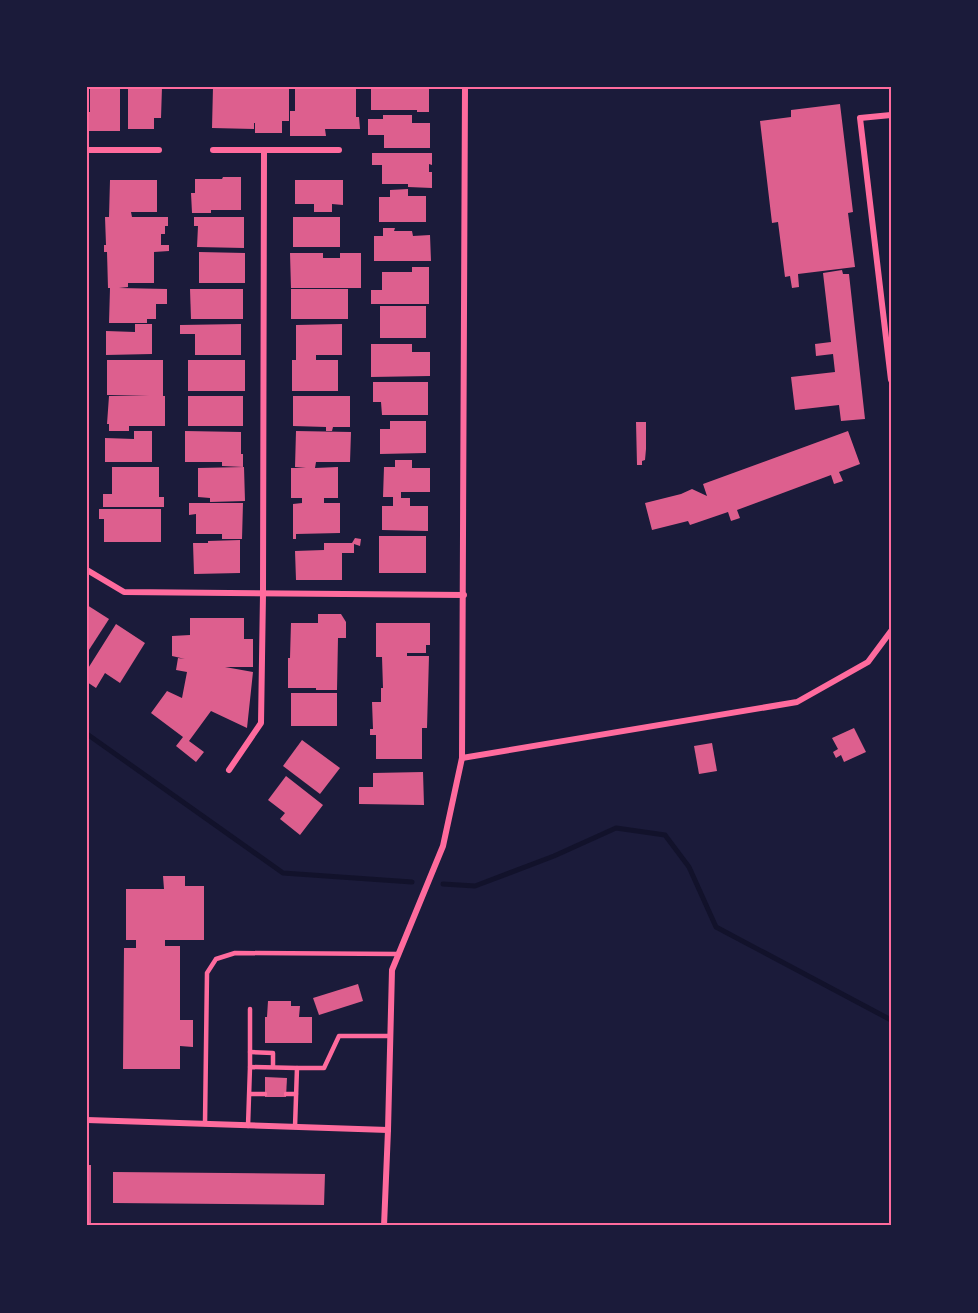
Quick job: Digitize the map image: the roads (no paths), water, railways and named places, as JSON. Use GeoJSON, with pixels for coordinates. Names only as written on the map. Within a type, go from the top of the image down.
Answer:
{"type":"FeatureCollection","features":[{"type":"Feature","properties":{"kind":"street"},"geometry":{"type":"LineString","coordinates":[[384,1226],[392,970],[443,846],[462,758],[465,87]]}},
{"type":"Feature","properties":{"kind":"street"},"geometry":{"type":"LineString","coordinates":[[891,115],[860,118],[891,380]]}},
{"type":"Feature","properties":{"kind":"street"},"geometry":{"type":"LineString","coordinates":[[87,150],[159,150]]}},
{"type":"Feature","properties":{"kind":"street"},"geometry":{"type":"LineString","coordinates":[[213,150],[339,150]]}},
{"type":"Feature","properties":{"kind":"street"},"geometry":{"type":"LineString","coordinates":[[229,770],[261,723],[264,150]]}},
{"type":"Feature","properties":{"kind":"street"},"geometry":{"type":"LineString","coordinates":[[87,570],[124,592],[464,595]]}},
{"type":"Feature","properties":{"kind":"street"},"geometry":{"type":"LineString","coordinates":[[462,758],[797,702],[868,662],[891,631]]}},
{"type":"Feature","properties":{"kind":"street"},"geometry":{"type":"LineString","coordinates":[[87,1120],[388,1130]]}},
{"type":"Feature","properties":{"kind":"lane"},"geometry":{"type":"LineString","coordinates":[[205,1124],[207,973],[216,959],[235,953],[398,954]]}},
{"type":"Feature","properties":{"kind":"lane"},"geometry":{"type":"LineString","coordinates":[[249,1126],[250,1009]]}},
{"type":"Feature","properties":{"kind":"lane"},"geometry":{"type":"LineString","coordinates":[[250,1068],[324,1068],[339,1036],[390,1036]]}},
{"type":"Feature","properties":{"kind":"lane"},"geometry":{"type":"LineString","coordinates":[[250,1052],[273,1053],[273,1067]]}},
{"type":"Feature","properties":{"kind":"lane"},"geometry":{"type":"LineString","coordinates":[[295,1127],[297,1068]]}},
{"type":"Feature","properties":{"kind":"lane"},"geometry":{"type":"LineString","coordinates":[[250,1094],[265,1094]]}},
{"type":"Feature","properties":{"kind":"lane"},"geometry":{"type":"LineString","coordinates":[[286,1094],[296,1094]]}},
{"type":"Feature","properties":{"kind":"waterway"},"geometry":{"type":"LineString","coordinates":[[87,734],[283,873],[412,882]]}},
{"type":"Feature","properties":{"kind":"waterway"},"geometry":{"type":"LineString","coordinates":[[443,884],[475,886],[554,856],[616,828],[665,835],[689,867],[716,927],[891,1020]]}}]}
